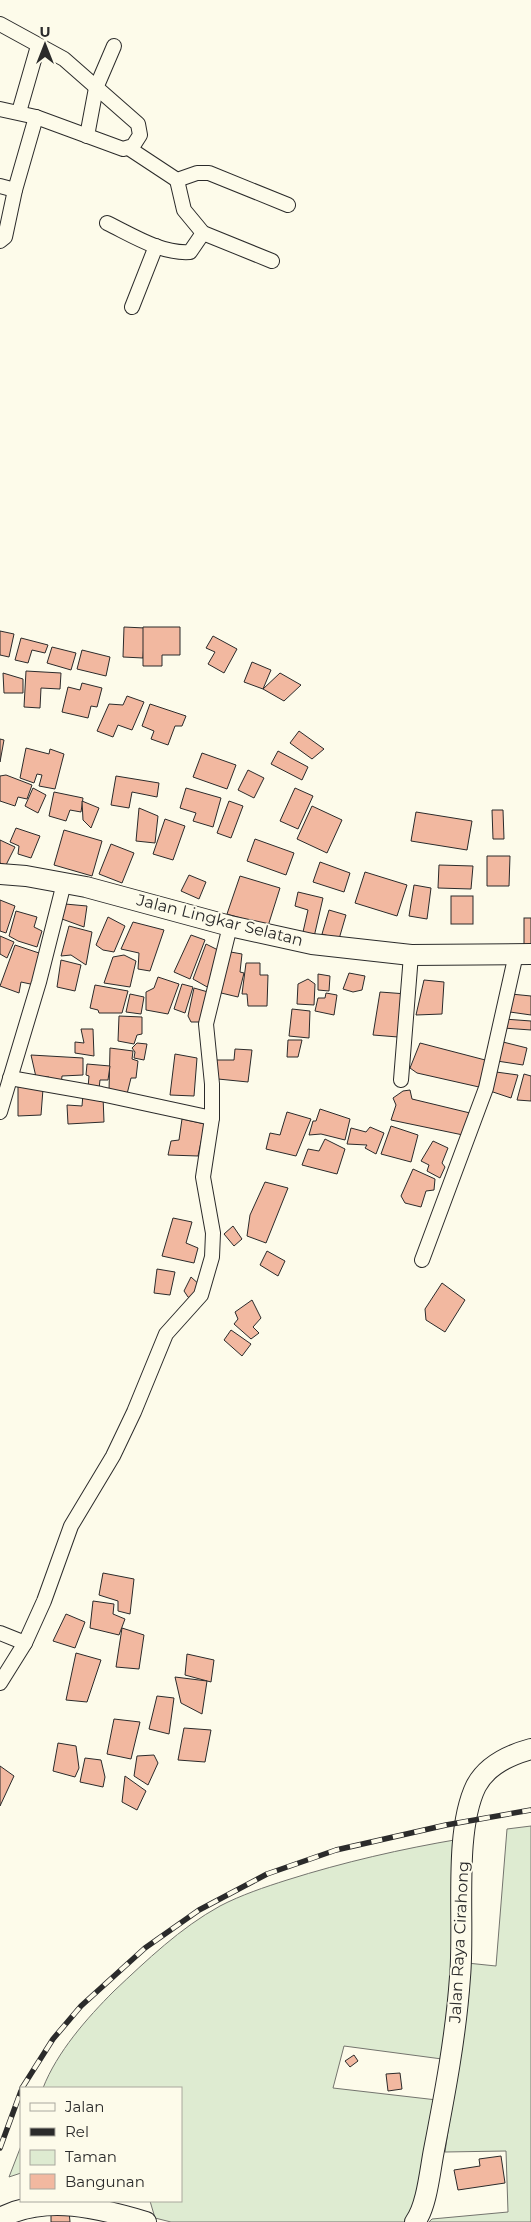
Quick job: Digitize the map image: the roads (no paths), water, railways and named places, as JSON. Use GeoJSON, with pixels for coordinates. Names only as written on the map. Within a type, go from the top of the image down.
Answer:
{"type":"FeatureCollection","features":[{"type":"Feature","properties":{"kind":"street"},"geometry":{"type":"LineString","coordinates":[[0,24],[64,59],[140,127],[140,135],[130,149]]}},
{"type":"Feature","properties":{"kind":"street"},"geometry":{"type":"LineString","coordinates":[[19,112],[38,46]]}},
{"type":"Feature","properties":{"kind":"street"},"geometry":{"type":"LineString","coordinates":[[87,136],[96,88],[114,46]]}},
{"type":"Feature","properties":{"kind":"street"},"geometry":{"type":"LineString","coordinates":[[0,109],[36,117],[123,149],[130,149],[177,180],[184,210],[203,233],[272,261]]}},
{"type":"Feature","properties":{"kind":"street"},"geometry":{"type":"LineString","coordinates":[[0,242],[5,237],[15,190],[36,117]]}},
{"type":"Feature","properties":{"kind":"street"},"geometry":{"type":"LineString","coordinates":[[177,180],[196,173],[209,173],[288,205]]}},
{"type":"Feature","properties":{"kind":"street"},"geometry":{"type":"LineString","coordinates":[[0,186],[15,190]]}},
{"type":"Feature","properties":{"kind":"street"},"geometry":{"type":"LineString","coordinates":[[107,223],[156,246],[179,253],[190,252],[203,233]]}},
{"type":"Feature","properties":{"kind":"street"},"geometry":{"type":"LineString","coordinates":[[132,307],[156,246]]}},
{"type":"Feature","properties":{"kind":"street","name":"Jalan Lingkar Selatan"},"geometry":{"type":"LineString","coordinates":[[0,874],[64,883],[124,896],[230,926],[312,944],[411,955],[524,954]]}},
{"type":"Feature","properties":{"kind":"street"},"geometry":{"type":"LineString","coordinates":[[0,1112],[39,982],[64,883]]}},
{"type":"Feature","properties":{"kind":"street"},"geometry":{"type":"LineString","coordinates":[[0,1683],[25,1643],[44,1601],[71,1526],[113,1456],[134,1412],[166,1334],[201,1295],[212,1257],[213,1233],[203,1176],[212,1118],[212,1084],[206,1024],[230,926]]}},
{"type":"Feature","properties":{"kind":"street"},"geometry":{"type":"LineString","coordinates":[[422,1260],[486,1088],[524,954]]}},
{"type":"Feature","properties":{"kind":"street"},"geometry":{"type":"LineString","coordinates":[[401,1080],[411,955]]}},
{"type":"Feature","properties":{"kind":"street"},"geometry":{"type":"LineString","coordinates":[[10,1078],[101,1094],[212,1118]]}},
{"type":"Feature","properties":{"kind":"street"},"geometry":{"type":"LineString","coordinates":[[0,1633],[25,1643]]}},
{"type":"Feature","properties":{"kind":"street","name":"Jalan Raya Cirahong"},"geometry":{"type":"LineString","coordinates":[[415,2222],[419,2216],[429,2175],[457,2016],[461,1975],[465,1821],[477,1785],[489,1769],[503,1760],[531,1749]]}},
{"type":"Feature","properties":{"kind":"street"},"geometry":{"type":"LineString","coordinates":[[0,2218],[30,2207],[72,2205],[96,2207],[146,2222]]}},
{"type":"Feature","properties":{"kind":"railway"},"geometry":{"type":"LineString","coordinates":[[23,2087],[53,2039],[81,2006],[145,1948],[199,1910],[267,1874],[336,1850],[446,1825],[531,1810]]}},
{"type":"Feature","properties":{"kind":"railway"},"geometry":{"type":"LineString","coordinates":[[0,2148],[20,2094]]}}]}
